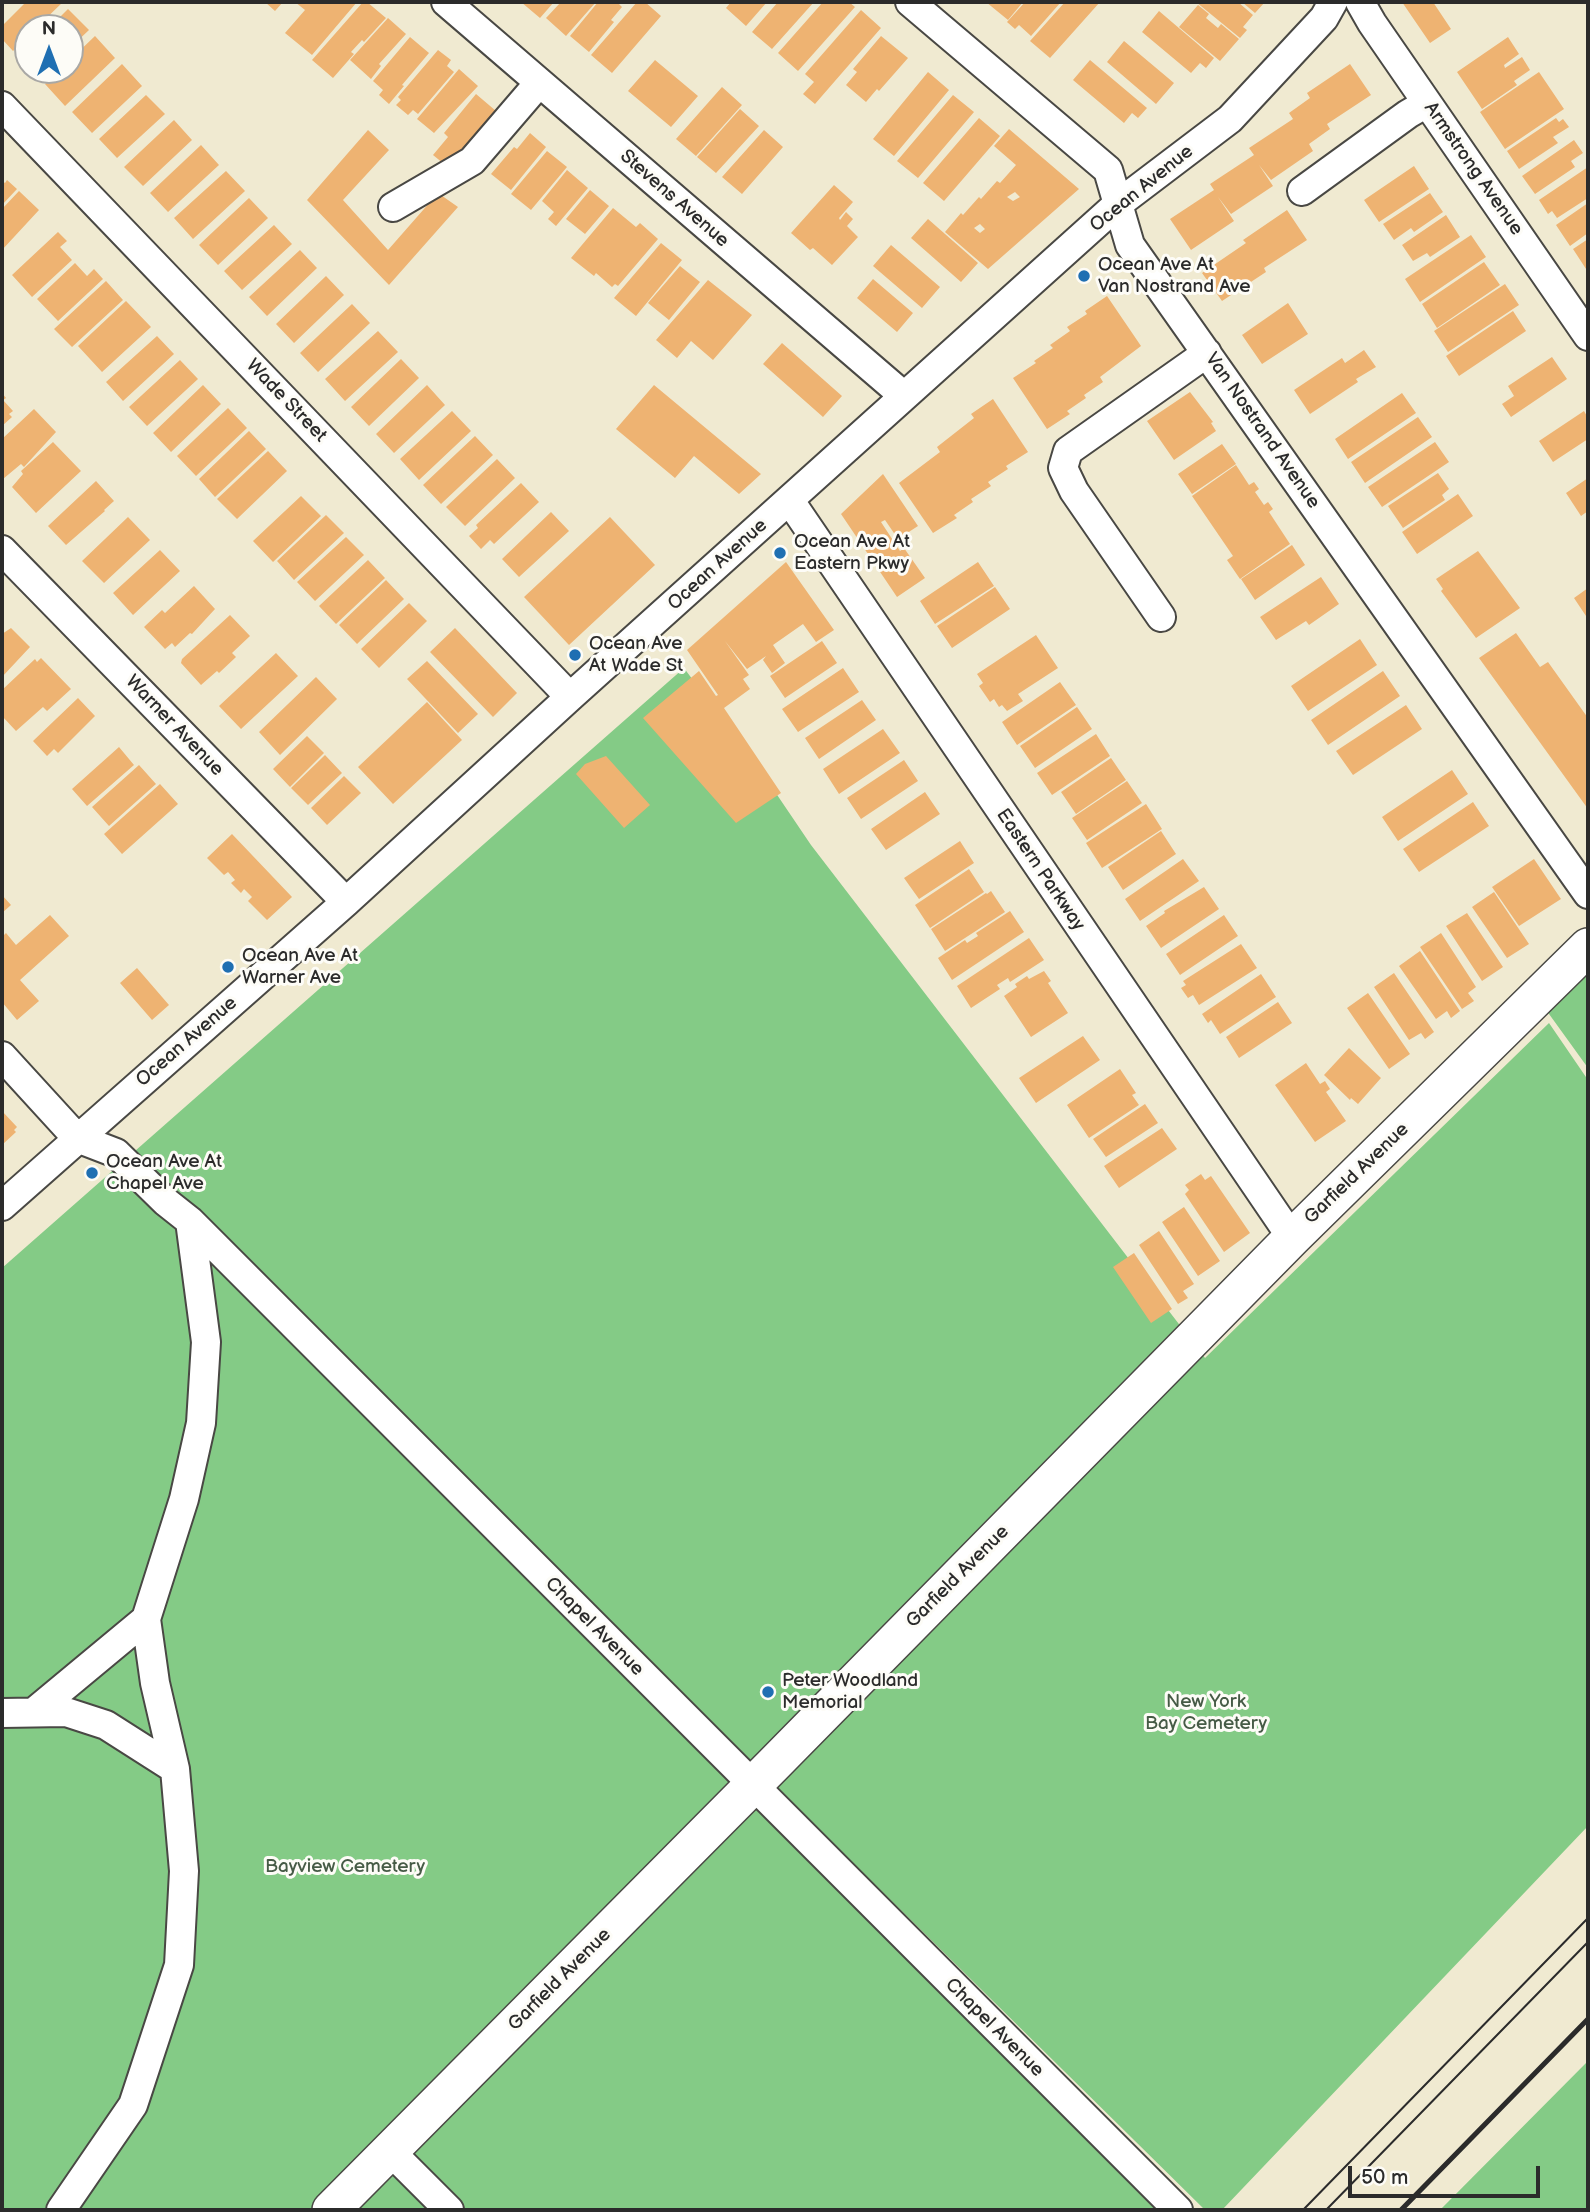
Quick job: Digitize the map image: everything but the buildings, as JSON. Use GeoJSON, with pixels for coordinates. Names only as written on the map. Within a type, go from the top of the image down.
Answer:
{"type":"FeatureCollection","features":[{"type":"Feature","properties":{"kind":"main road","name":"Garfield Avenue"},"geometry":{"type":"LineString","coordinates":[[331,2210],[1292,1238],[1588,947]]}},
{"type":"Feature","properties":{"kind":"street","name":"Stevens Avenue"},"geometry":{"type":"LineString","coordinates":[[446,2],[904,396]]}},
{"type":"Feature","properties":{"kind":"street","name":"Van Nostrand Avenue"},"geometry":{"type":"LineString","coordinates":[[910,2],[1108,170],[1130,245],[1588,894]]}},
{"type":"Feature","properties":{"kind":"street","name":"Ocean Avenue"},"geometry":{"type":"LineString","coordinates":[[2,1206],[346,902],[1118,204],[1230,119],[1324,18],[1333,2]]}},
{"type":"Feature","properties":{"kind":"street","name":"Armstrong Avenue"},"geometry":{"type":"LineString","coordinates":[[1360,2],[1588,336]]}},
{"type":"Feature","properties":{"kind":"street"},"geometry":{"type":"LineString","coordinates":[[393,207],[472,161],[539,83]]}},
{"type":"Feature","properties":{"kind":"street"},"geometry":{"type":"LineString","coordinates":[[1302,191],[1427,103]]}},
{"type":"Feature","properties":{"kind":"street","name":"Wade Street"},"geometry":{"type":"LineString","coordinates":[[2,106],[570,697]]}},
{"type":"Feature","properties":{"kind":"street"},"geometry":{"type":"LineString","coordinates":[[1161,617],[1074,491],[1063,468],[1068,451],[1207,353]]}},
{"type":"Feature","properties":{"kind":"street","name":"Eastern Parkway"},"geometry":{"type":"LineString","coordinates":[[790,501],[1292,1238]]}},
{"type":"Feature","properties":{"kind":"street","name":"Warner Avenue"},"geometry":{"type":"LineString","coordinates":[[7,567],[346,902]]}},
{"type":"Feature","properties":{"kind":"street","name":"Chapel Avenue"},"geometry":{"type":"LineString","coordinates":[[2,1056],[77,1138],[116,1153],[190,1222],[1178,2210]]}},
{"type":"Feature","properties":{"kind":"street"},"geometry":{"type":"LineString","coordinates":[[61,2210],[133,2105],[179,1965],[184,1871],[175,1769],[155,1684],[146,1619],[184,1499],[201,1423],[206,1342],[190,1222]]}},
{"type":"Feature","properties":{"kind":"street"},"geometry":{"type":"LineString","coordinates":[[34,1712],[146,1619]]}},
{"type":"Feature","properties":{"kind":"street"},"geometry":{"type":"LineString","coordinates":[[2,1713],[66,1712],[106,1725],[175,1769]]}},
{"type":"Feature","properties":{"kind":"street"},"geometry":{"type":"LineString","coordinates":[[390,2151],[449,2210]]}},
{"type":"Feature","properties":{"kind":"green space","name":"New York Bay Cemetery"},"geometry":{"type":"Polygon","coordinates":[[[684,668],[765,777],[811,845],[1205,1358],[1549,1023],[1588,1080],[1588,1826],[1222,2210],[1205,2210],[784,1795],[219,1250],[1165,2210],[2,2210],[2,1268],[684,668]]]}},
{"type":"Feature","properties":{"kind":"green space"},"geometry":{"type":"Polygon","coordinates":[[[1588,947],[1588,1068],[1544,1007],[1588,947]]]}},
{"type":"Feature","properties":{"kind":"green space"},"geometry":{"type":"Polygon","coordinates":[[[1588,2061],[1588,2210],[1440,2210],[1588,2061]]]}},
{"type":"Feature","properties":{"kind":"tram line"},"geometry":{"type":"LineString","coordinates":[[1303,2210],[1588,1918]]}},
{"type":"Feature","properties":{"kind":"tram line"},"geometry":{"type":"LineString","coordinates":[[1326,2210],[1588,1942]]}},
{"type":"Feature","properties":{"kind":"railway"},"geometry":{"type":"LineString","coordinates":[[1401,2210],[1588,2019]]}},
{"type":"Feature","properties":{"kind":"place","name":"Ocean Ave At Van Nostrand Ave"},"geometry":{"type":"Point","coordinates":[1084,276]}},
{"type":"Feature","properties":{"kind":"place","name":"Ocean Ave At Eastern Pkwy"},"geometry":{"type":"Point","coordinates":[780,553]}},
{"type":"Feature","properties":{"kind":"place","name":"Ocean Ave At Wade St"},"geometry":{"type":"Point","coordinates":[575,655]}},
{"type":"Feature","properties":{"kind":"place","name":"Ocean Ave At Warner Ave"},"geometry":{"type":"Point","coordinates":[228,967]}},
{"type":"Feature","properties":{"kind":"place","name":"Ocean Ave At Chapel Ave"},"geometry":{"type":"Point","coordinates":[92,1173]}},
{"type":"Feature","properties":{"kind":"place","name":"Peter Woodland Memorial"},"geometry":{"type":"Point","coordinates":[768,1692]}},
{"type":"Feature","properties":{"kind":"park label","name":"Bayview Cemetery"},"geometry":{"type":"Point","coordinates":[345,1867]}}]}
